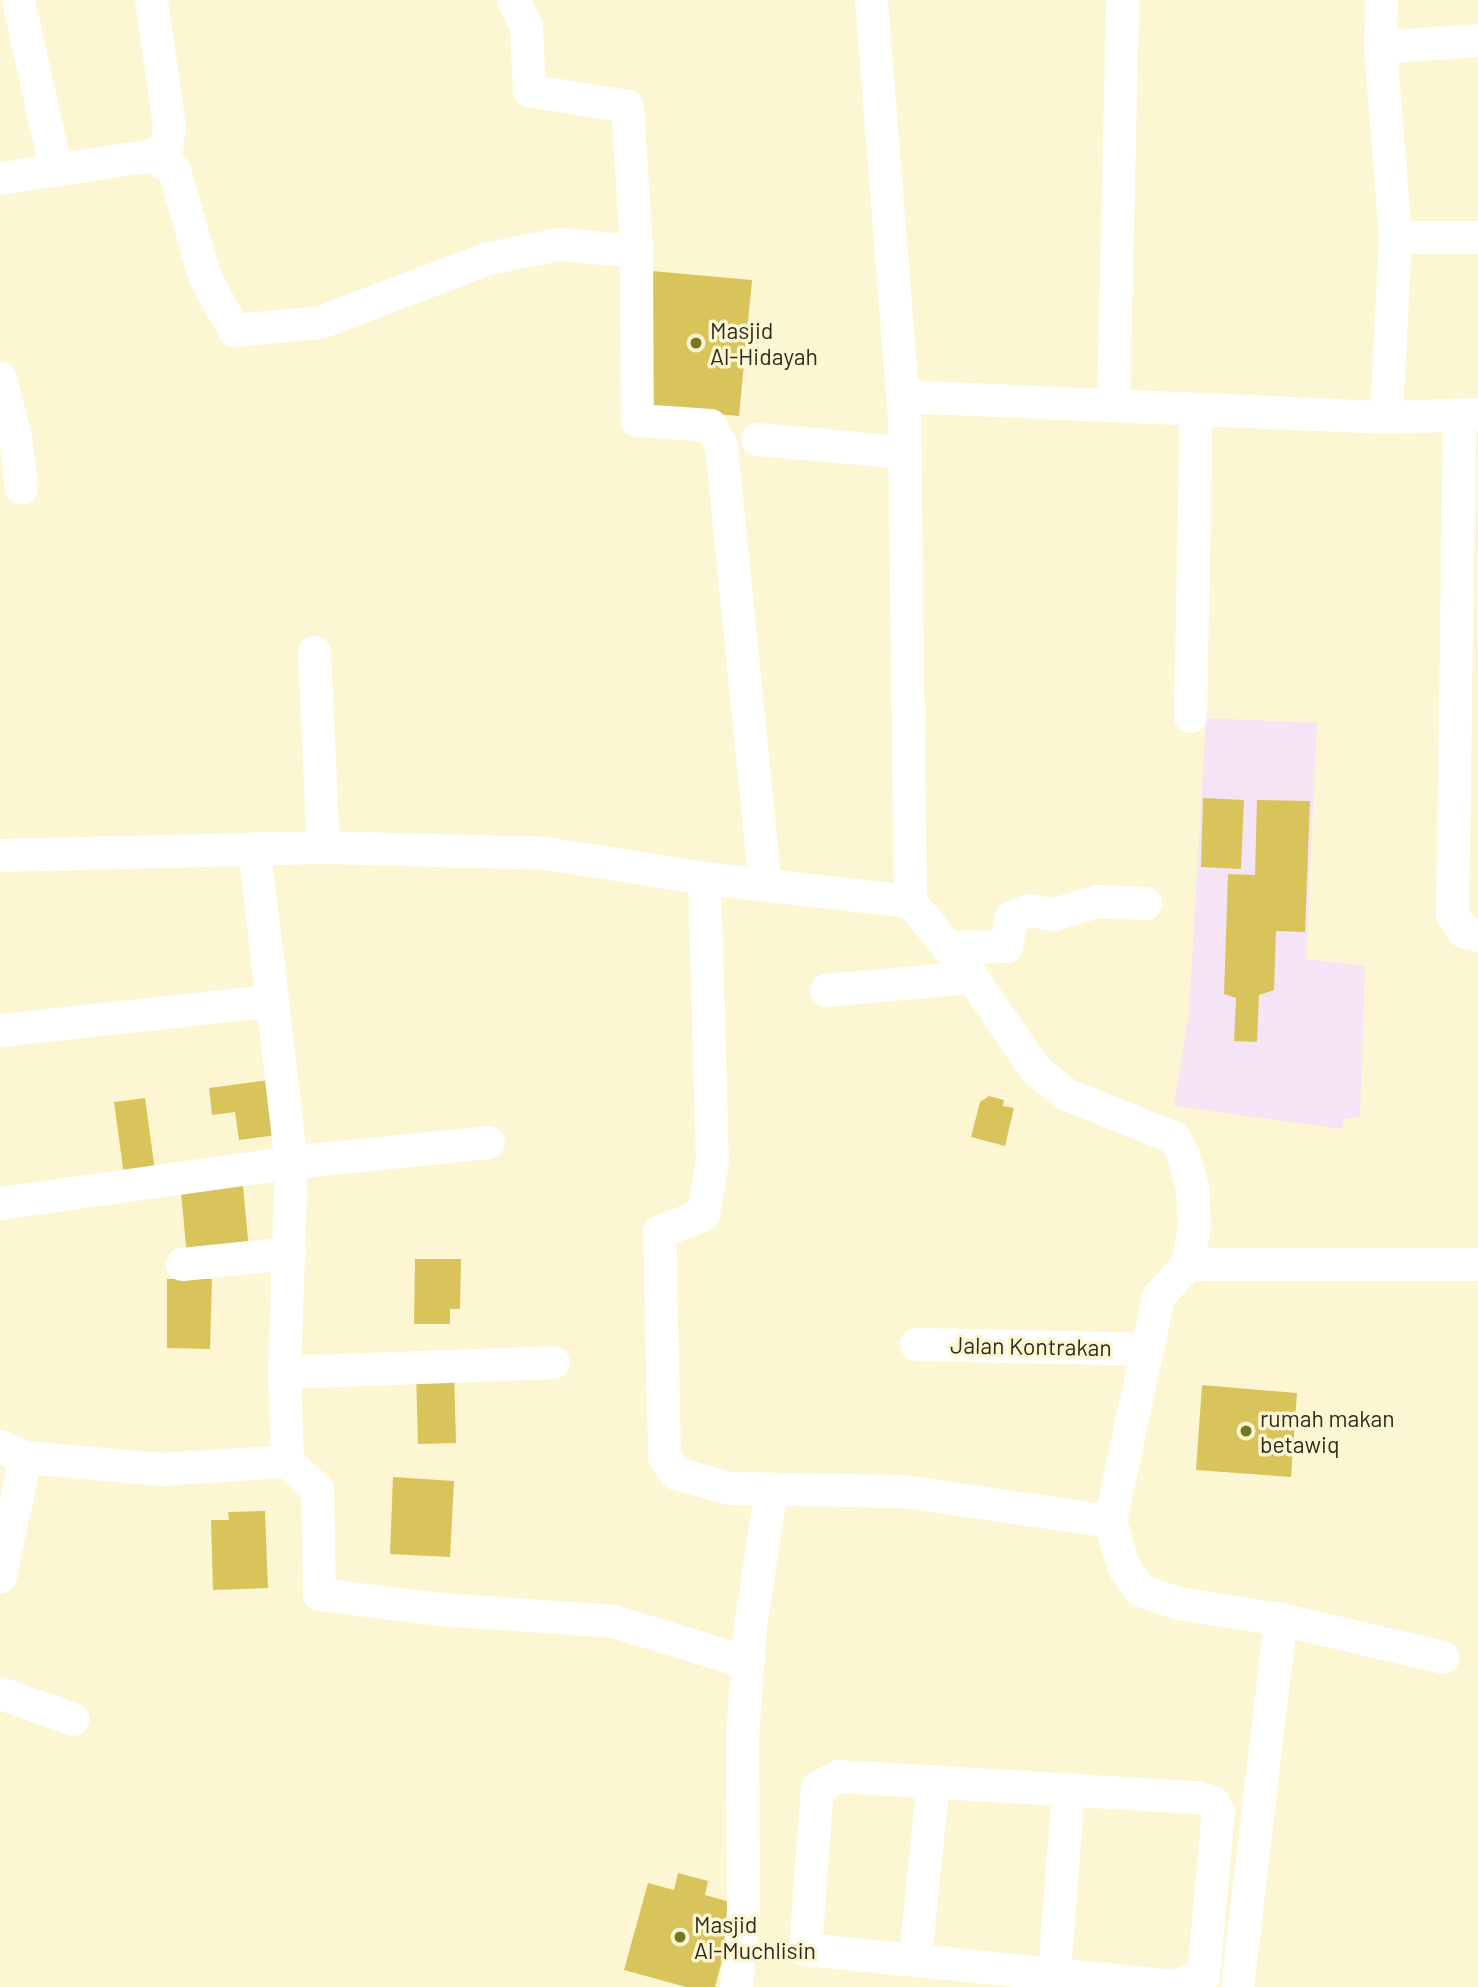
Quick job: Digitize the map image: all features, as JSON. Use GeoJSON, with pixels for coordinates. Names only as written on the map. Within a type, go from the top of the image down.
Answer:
{"type":"FeatureCollection","features":[{"type":"Feature","properties":{"kind":"street"},"geometry":{"type":"LineString","coordinates":[[0,2],[9,0]]}},
{"type":"Feature","properties":{"kind":"street"},"geometry":{"type":"LineString","coordinates":[[18,0],[56,170]]}},
{"type":"Feature","properties":{"kind":"street"},"geometry":{"type":"LineString","coordinates":[[0,178],[152,155],[166,148],[169,126],[151,0]]}},
{"type":"Feature","properties":{"kind":"street"},"geometry":{"type":"LineString","coordinates":[[513,0],[527,25],[529,90],[627,106],[636,251],[637,420],[710,425],[721,446],[765,884]]}},
{"type":"Feature","properties":{"kind":"street"},"geometry":{"type":"LineString","coordinates":[[871,0],[902,396],[910,901],[972,977],[1034,1068],[1066,1094],[1173,1137],[1182,1152],[1192,1188],[1194,1227],[1187,1264],[1158,1297],[1110,1521],[1124,1568],[1140,1590],[1177,1603],[1280,1619],[1443,1657]]}},
{"type":"Feature","properties":{"kind":"street"},"geometry":{"type":"LineString","coordinates":[[1113,404],[1122,0]]}},
{"type":"Feature","properties":{"kind":"street"},"geometry":{"type":"LineString","coordinates":[[1381,0],[1380,47],[1395,237],[1386,417]]}},
{"type":"Feature","properties":{"kind":"street"},"geometry":{"type":"LineString","coordinates":[[1380,47],[1478,40]]}},
{"type":"Feature","properties":{"kind":"street"},"geometry":{"type":"LineString","coordinates":[[152,155],[174,170],[205,278],[234,330],[320,322],[488,258],[535,248],[559,244],[636,251]]}},
{"type":"Feature","properties":{"kind":"street"},"geometry":{"type":"LineString","coordinates":[[1395,237],[1478,237]]}},
{"type":"Feature","properties":{"kind":"street"},"geometry":{"type":"LineString","coordinates":[[0,377],[15,437],[21,488]]}},
{"type":"Feature","properties":{"kind":"street"},"geometry":{"type":"LineString","coordinates":[[902,396],[1386,417],[1469,416],[1452,915],[1463,932],[1478,935]]}},
{"type":"Feature","properties":{"kind":"street"},"geometry":{"type":"LineString","coordinates":[[1190,716],[1196,410]]}},
{"type":"Feature","properties":{"kind":"street"},"geometry":{"type":"LineString","coordinates":[[757,439],[904,452]]}},
{"type":"Feature","properties":{"kind":"street"},"geometry":{"type":"LineString","coordinates":[[314,652],[323,847]]}},
{"type":"Feature","properties":{"kind":"street"},"geometry":{"type":"LineString","coordinates":[[0,855],[323,847],[547,853],[704,878],[910,901]]}},
{"type":"Feature","properties":{"kind":"street"},"geometry":{"type":"LineString","coordinates":[[254,848],[291,1162],[285,1373],[287,1461],[317,1489],[318,1594],[439,1609],[613,1621],[747,1662]]}},
{"type":"Feature","properties":{"kind":"street"},"geometry":{"type":"LineString","coordinates":[[704,878],[712,1160],[703,1214],[659,1231],[664,1457],[675,1473],[701,1482],[771,1489],[904,1491],[1110,1521]]}},
{"type":"Feature","properties":{"kind":"street"},"geometry":{"type":"LineString","coordinates":[[947,947],[1006,946],[1011,917],[1028,910],[1053,914],[1098,901],[1145,903]]}},
{"type":"Feature","properties":{"kind":"street"},"geometry":{"type":"LineString","coordinates":[[826,990],[972,977]]}},
{"type":"Feature","properties":{"kind":"street"},"geometry":{"type":"LineString","coordinates":[[0,1030],[270,1001]]}},
{"type":"Feature","properties":{"kind":"street"},"geometry":{"type":"LineString","coordinates":[[0,1203],[291,1162],[488,1142]]}},
{"type":"Feature","properties":{"kind":"street"},"geometry":{"type":"LineString","coordinates":[[182,1264],[289,1253]]}},
{"type":"Feature","properties":{"kind":"street"},"geometry":{"type":"LineString","coordinates":[[1187,1264],[1478,1264]]}},
{"type":"Feature","properties":{"kind":"street","name":"Jalan Kontrakan"},"geometry":{"type":"LineString","coordinates":[[916,1343],[1147,1349]]}},
{"type":"Feature","properties":{"kind":"street"},"geometry":{"type":"LineString","coordinates":[[285,1373],[553,1362]]}},
{"type":"Feature","properties":{"kind":"street"},"geometry":{"type":"LineString","coordinates":[[0,1576],[13,1452],[161,1469],[287,1461]]}},
{"type":"Feature","properties":{"kind":"street"},"geometry":{"type":"LineString","coordinates":[[736,1987],[743,1912],[742,1737],[747,1662],[771,1489]]}},
{"type":"Feature","properties":{"kind":"street"},"geometry":{"type":"LineString","coordinates":[[1237,1987],[1254,1869],[1280,1619]]}},
{"type":"Feature","properties":{"kind":"street"},"geometry":{"type":"LineString","coordinates":[[0,1693],[73,1719]]}},
{"type":"Feature","properties":{"kind":"street"},"geometry":{"type":"LineString","coordinates":[[839,1776],[1068,1789],[1197,1797],[1213,1802],[1218,1811],[1203,1975],[1199,1980],[1175,1986],[915,1957],[805,1949],[817,1787],[839,1776]]}},
{"type":"Feature","properties":{"kind":"street"},"geometry":{"type":"LineString","coordinates":[[915,1957],[933,1781]]}},
{"type":"Feature","properties":{"kind":"street"},"geometry":{"type":"LineString","coordinates":[[1054,1972],[1068,1789]]}},
{"type":"Feature","properties":{"kind":"street"},"geometry":{"type":"LineString","coordinates":[[1211,1867],[1254,1869]]}},
{"type":"Feature","properties":{"kind":"shaded area"},"geometry":{"type":"Polygon","coordinates":[[[1206,718],[1317,723],[1306,959],[1365,966],[1360,1117],[1345,1119],[1342,1129],[1174,1106],[1189,1014],[1206,718]]]}},
{"type":"Feature","properties":{"kind":"building","name":"Masjid Al-Hidayah"},"geometry":{"type":"Polygon","coordinates":[[[652,271],[752,280],[739,416],[640,407],[652,271]]]}},
{"type":"Feature","properties":{"kind":"building"},"geometry":{"type":"Polygon","coordinates":[[[1203,798],[1244,800],[1241,869],[1201,867],[1203,798]]]}},
{"type":"Feature","properties":{"kind":"building"},"geometry":{"type":"Polygon","coordinates":[[[1257,800],[1310,801],[1305,932],[1276,931],[1274,990],[1259,995],[1257,1042],[1234,1041],[1236,998],[1224,994],[1228,874],[1255,875],[1257,800]]]}},
{"type":"Feature","properties":{"kind":"building"},"geometry":{"type":"Polygon","coordinates":[[[269,1080],[277,1135],[239,1140],[235,1112],[212,1115],[209,1088],[269,1080]]]}},
{"type":"Feature","properties":{"kind":"building"},"geometry":{"type":"Polygon","coordinates":[[[989,1096],[1004,1100],[1003,1106],[1014,1108],[1005,1146],[971,1137],[980,1102],[989,1096]]]}},
{"type":"Feature","properties":{"kind":"building"},"geometry":{"type":"Polygon","coordinates":[[[145,1098],[155,1171],[124,1175],[114,1102],[145,1098]]]}},
{"type":"Feature","properties":{"kind":"building"},"geometry":{"type":"Polygon","coordinates":[[[242,1175],[249,1251],[187,1256],[180,1182],[242,1175]]]}},
{"type":"Feature","properties":{"kind":"building"},"geometry":{"type":"Polygon","coordinates":[[[415,1259],[461,1259],[460,1309],[450,1309],[450,1324],[414,1324],[415,1259]]]}},
{"type":"Feature","properties":{"kind":"building"},"geometry":{"type":"Polygon","coordinates":[[[167,1279],[212,1279],[210,1349],[167,1348],[167,1279]]]}},
{"type":"Feature","properties":{"kind":"building"},"geometry":{"type":"Polygon","coordinates":[[[454,1371],[456,1443],[418,1444],[416,1373],[454,1371]]]}},
{"type":"Feature","properties":{"kind":"building","name":"rumah makan betawiq"},"geometry":{"type":"Polygon","coordinates":[[[1202,1385],[1297,1393],[1291,1477],[1196,1470],[1202,1385]]]}},
{"type":"Feature","properties":{"kind":"building"},"geometry":{"type":"Polygon","coordinates":[[[393,1477],[454,1481],[450,1557],[390,1554],[393,1477]]]}},
{"type":"Feature","properties":{"kind":"building"},"geometry":{"type":"Polygon","coordinates":[[[265,1511],[268,1588],[213,1590],[211,1520],[229,1520],[228,1512],[265,1511]]]}},
{"type":"Feature","properties":{"kind":"building","name":"Masjid Al-Muchlisin"},"geometry":{"type":"Polygon","coordinates":[[[678,1873],[708,1881],[705,1895],[737,1904],[715,1987],[686,1987],[624,1970],[648,1883],[674,1890],[678,1873]]]}},
{"type":"Feature","properties":{"kind":"place","name":"Masjid Al-Hidayah"},"geometry":{"type":"Point","coordinates":[696,343]}},
{"type":"Feature","properties":{"kind":"place","name":"rumah makan betawiq"},"geometry":{"type":"Point","coordinates":[1246,1431]}},
{"type":"Feature","properties":{"kind":"place","name":"Masjid Al-Muchlisin"},"geometry":{"type":"Point","coordinates":[680,1937]}}]}
